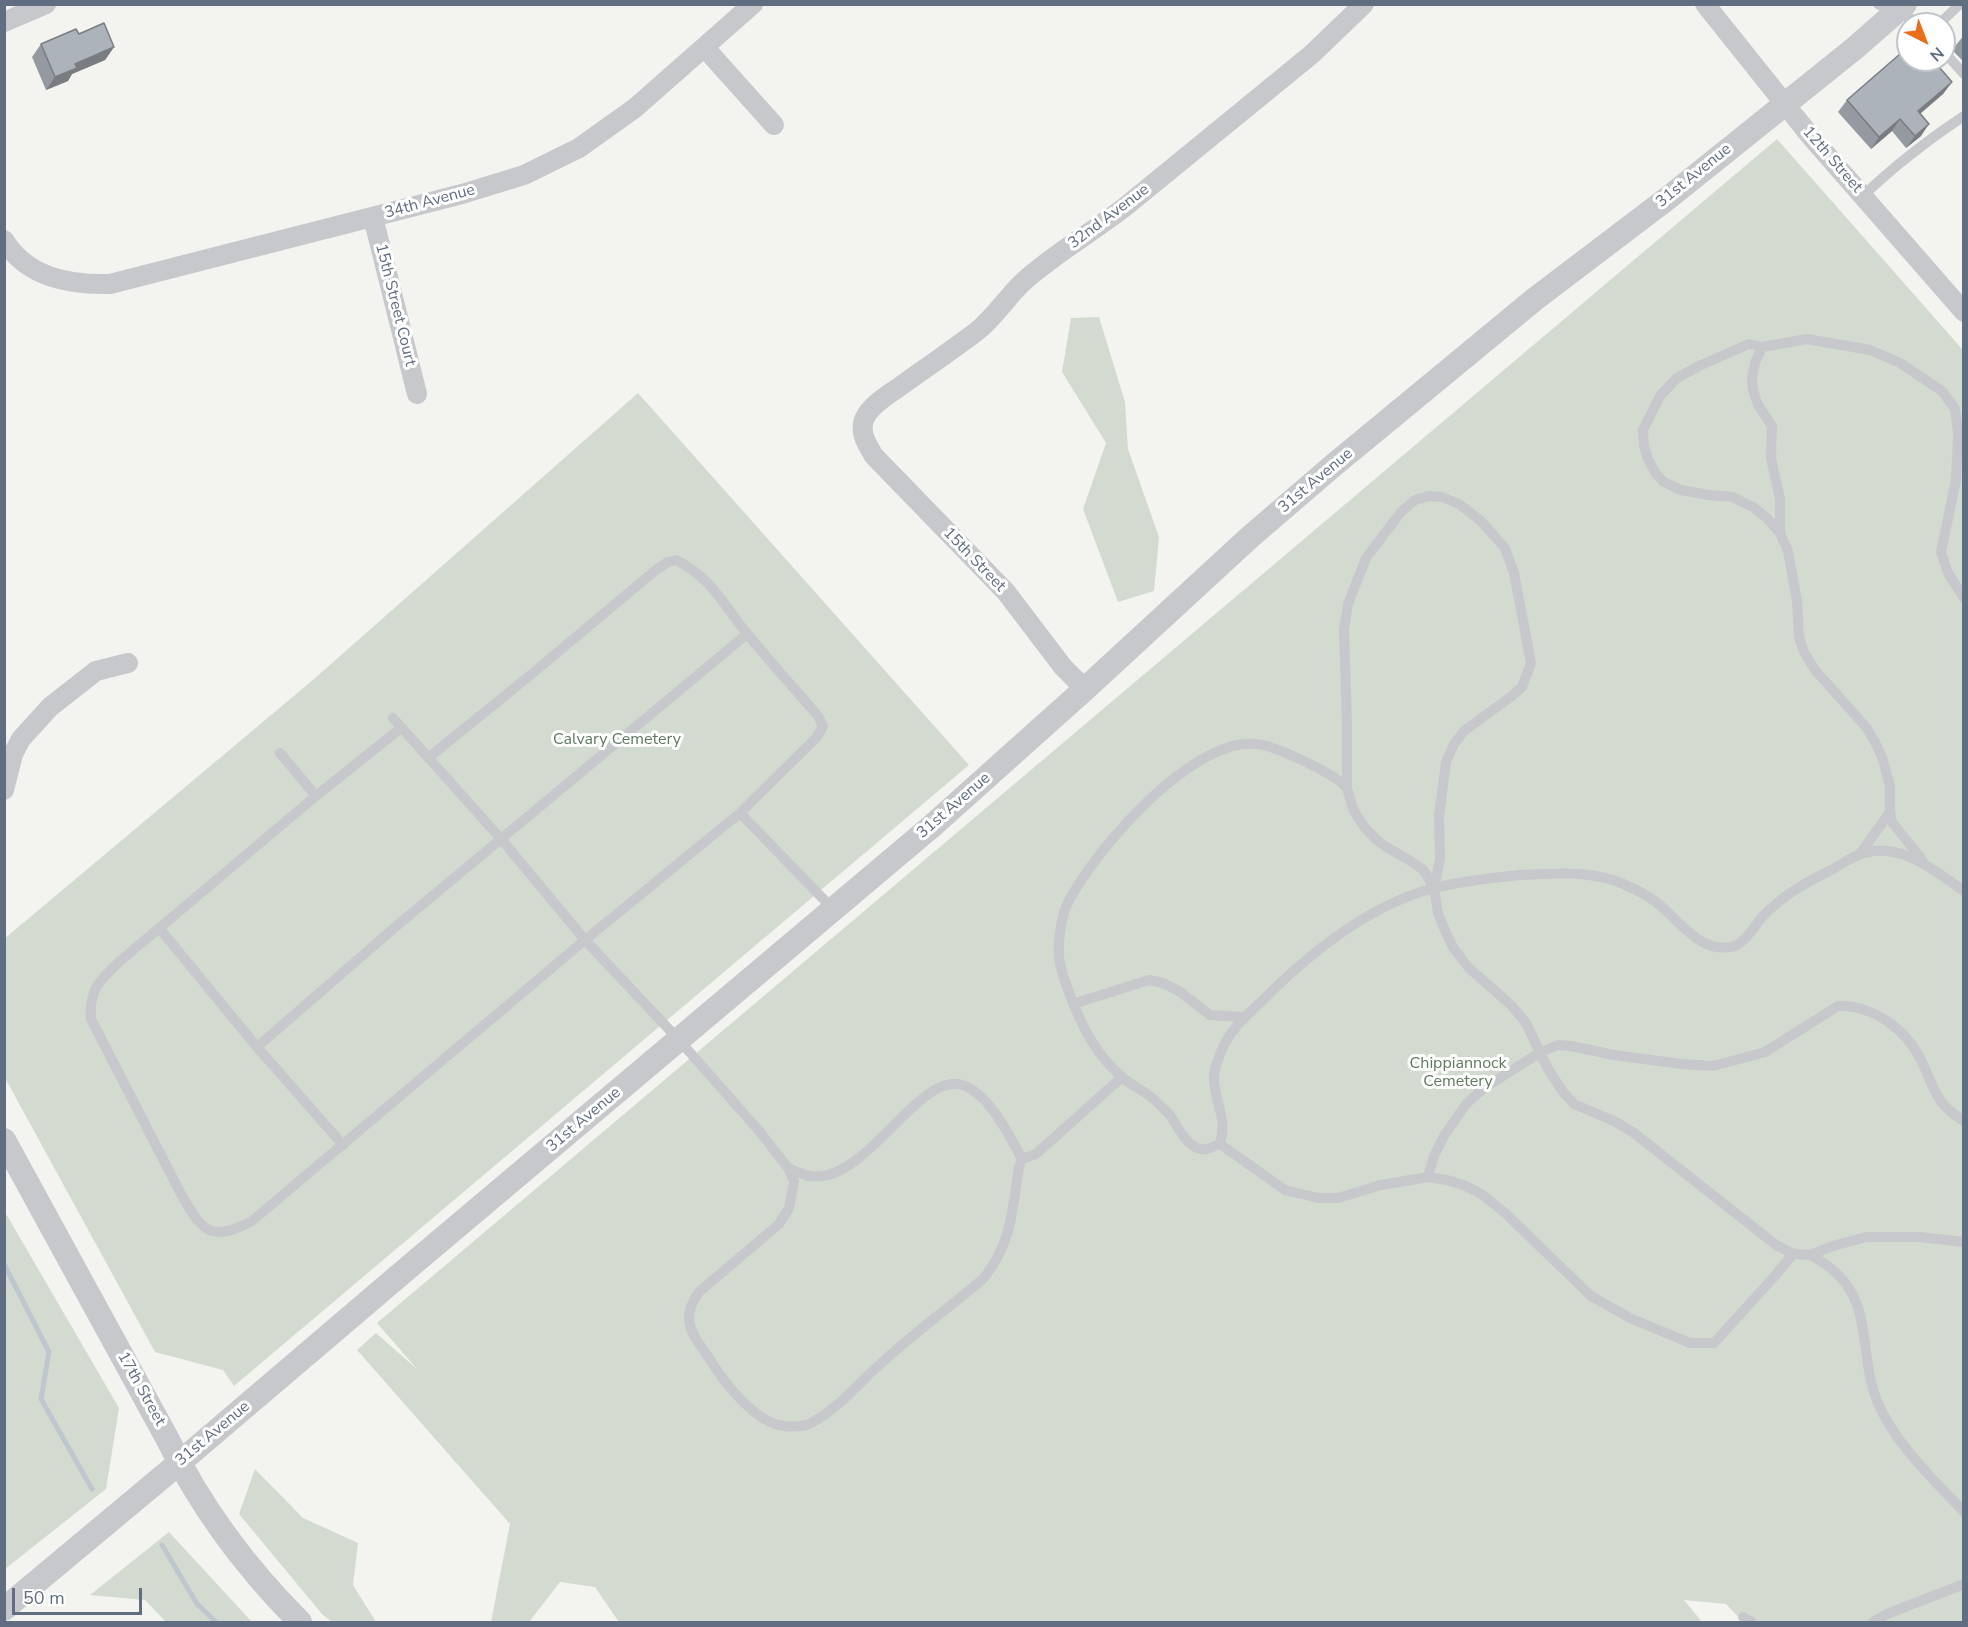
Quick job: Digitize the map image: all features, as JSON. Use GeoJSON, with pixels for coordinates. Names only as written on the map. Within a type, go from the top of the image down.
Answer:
{"type":"FeatureCollection","features":[{"type":"Feature","properties":{"kind":"street"},"geometry":{"type":"LineString","coordinates":[[4,22],[46,4]]}},
{"type":"Feature","properties":{"kind":"street","name":"34th Avenue"},"geometry":{"type":"LineString","coordinates":[[4,240],[25,263],[56,280],[85,285],[110,284],[462,194],[524,175],[579,148],[635,108],[753,4]]}},
{"type":"Feature","properties":{"kind":"street","name":"32nd Avenue"},"geometry":{"type":"LineString","coordinates":[[862,432],[862,424],[867,414],[882,399],[994,317],[1029,277],[1126,206],[1312,54],[1364,4]]}},
{"type":"Feature","properties":{"kind":"street","name":"12th Street"},"geometry":{"type":"LineString","coordinates":[[1705,4],[1812,138],[1964,312]]}},
{"type":"Feature","properties":{"kind":"street","name":"31st Avenue"},"geometry":{"type":"LineString","coordinates":[[4,1609],[932,826],[1250,537],[1344,457],[1534,299],[1668,198],[1855,48],[1893,7]]}},
{"type":"Feature","properties":{"kind":"street"},"geometry":{"type":"LineString","coordinates":[[705,48],[774,125]]}},
{"type":"Feature","properties":{"kind":"street","name":"15th Street Court"},"geometry":{"type":"LineString","coordinates":[[373,217],[417,394]]}},
{"type":"Feature","properties":{"kind":"street","name":"15th Street"},"geometry":{"type":"LineString","coordinates":[[862,432],[874,456],[1006,592],[1063,667],[1085,689]]}},
{"type":"Feature","properties":{"kind":"street"},"geometry":{"type":"LineString","coordinates":[[4,790],[13,754],[21,739],[50,707],[96,671],[129,663]]}},
{"type":"Feature","properties":{"kind":"street","name":"17th Street"},"geometry":{"type":"LineString","coordinates":[[4,1140],[179,1463],[246,1563],[300,1623]]}},
{"type":"Feature","properties":{"kind":"lane"},"geometry":{"type":"LineString","coordinates":[[1863,196],[1932,137],[1964,116]]}},
{"type":"Feature","properties":{"kind":"lane"},"geometry":{"type":"LineString","coordinates":[[1927,866],[1892,822],[1890,786],[1875,742],[1866,727],[1815,670],[1804,652],[1799,637],[1797,601],[1788,551],[1780,533],[1753,507],[1732,497],[1681,490],[1664,482],[1656,474],[1644,446],[1643,430],[1660,396],[1677,378],[1749,344],[1762,347],[1807,339],[1870,350],[1900,363],[1942,391],[1956,409],[1958,433],[1956,480],[1941,552],[1948,573],[1964,598]]}},
{"type":"Feature","properties":{"kind":"lane"},"geometry":{"type":"LineString","coordinates":[[1762,347],[1752,377],[1753,390],[1758,405],[1772,426],[1771,458],[1780,499],[1780,533]]}},
{"type":"Feature","properties":{"kind":"lane"},"geometry":{"type":"LineString","coordinates":[[1434,888],[1423,870],[1387,848],[1370,834],[1355,812],[1347,789],[1344,629],[1348,604],[1366,558],[1401,512],[1415,500],[1429,496],[1442,497],[1459,504],[1473,514],[1505,548],[1514,573],[1532,663],[1522,687],[1464,730],[1454,744],[1446,762],[1439,816],[1440,859],[1434,888],[1438,913],[1454,949],[1469,968],[1511,1005],[1526,1023],[1548,1069],[1574,1104],[1616,1122],[1634,1133],[1776,1245],[1793,1254],[1810,1255],[1866,1237],[1920,1237],[1964,1242]]}},
{"type":"Feature","properties":{"kind":"lane"},"geometry":{"type":"LineString","coordinates":[[401,728],[316,796],[100,980],[92,996],[91,1018],[181,1194],[197,1221],[207,1229],[225,1233],[252,1221],[585,940],[740,813],[817,738],[823,726],[818,716],[747,634],[711,585],[700,574],[676,560],[657,569],[428,758]]}},
{"type":"Feature","properties":{"kind":"lane"},"geometry":{"type":"LineString","coordinates":[[257,1047],[747,634]]}},
{"type":"Feature","properties":{"kind":"lane"},"geometry":{"type":"LineString","coordinates":[[393,718],[501,839],[585,940],[679,1040],[760,1132],[788,1168],[794,1181],[793,1189],[789,1208],[779,1224],[699,1292],[690,1304],[688,1318],[692,1331],[717,1370],[753,1412],[767,1422],[785,1427],[808,1425],[826,1413],[888,1356],[983,1279],[995,1264],[1005,1245],[1022,1160],[1036,1154],[1122,1077]]}},
{"type":"Feature","properties":{"kind":"lane"},"geometry":{"type":"LineString","coordinates":[[1347,789],[1325,772],[1264,745],[1239,743],[1222,749],[1196,763],[1143,805],[1098,857],[1065,909],[1059,942],[1059,957],[1073,1004],[1090,1042],[1122,1077],[1153,1098],[1170,1115],[1189,1142],[1200,1148],[1208,1149],[1220,1143],[1224,1131],[1214,1076],[1224,1044],[1243,1017],[1287,975],[1355,925],[1404,898],[1434,888],[1491,878],[1537,874],[1600,876],[1622,884],[1662,906],[1693,936],[1718,947],[1733,947],[1743,940],[1780,900],[1800,885],[1860,854],[1882,850],[1903,854],[1927,866],[1964,891]]}},
{"type":"Feature","properties":{"kind":"lane"},"geometry":{"type":"LineString","coordinates":[[280,753],[316,796]]}},
{"type":"Feature","properties":{"kind":"lane"},"geometry":{"type":"LineString","coordinates":[[1860,854],[1890,812]]}},
{"type":"Feature","properties":{"kind":"lane"},"geometry":{"type":"LineString","coordinates":[[740,813],[833,909]]}},
{"type":"Feature","properties":{"kind":"lane"},"geometry":{"type":"LineString","coordinates":[[159,929],[257,1047],[343,1145]]}},
{"type":"Feature","properties":{"kind":"lane"},"geometry":{"type":"LineString","coordinates":[[1073,1004],[1149,980],[1179,991],[1210,1015],[1243,1017]]}},
{"type":"Feature","properties":{"kind":"lane"},"geometry":{"type":"LineString","coordinates":[[1428,1177],[1434,1156],[1444,1136],[1466,1104],[1484,1089],[1540,1052],[1558,1045],[1571,1046],[1614,1055],[1713,1066],[1765,1052],[1838,1006],[1867,1010],[1897,1028],[1914,1047],[1939,1099],[1948,1110],[1964,1121]]}},
{"type":"Feature","properties":{"kind":"lane"},"geometry":{"type":"LineString","coordinates":[[788,1168],[810,1177],[840,1171],[864,1154],[925,1097],[947,1084],[963,1085],[993,1109],[1022,1160]]}},
{"type":"Feature","properties":{"kind":"lane"},"geometry":{"type":"LineString","coordinates":[[1220,1143],[1285,1190],[1318,1198],[1338,1198],[1381,1185],[1428,1177],[1466,1186],[1483,1195],[1517,1224],[1591,1296],[1630,1318],[1690,1343],[1714,1343],[1793,1254]]}},
{"type":"Feature","properties":{"kind":"lane"},"geometry":{"type":"LineString","coordinates":[[1810,1255],[1842,1279],[1860,1308],[1871,1380],[1878,1402],[1893,1428],[1904,1446],[1927,1474],[1964,1512]]}},
{"type":"Feature","properties":{"kind":"lane"},"geometry":{"type":"LineString","coordinates":[[1873,1623],[1887,1614],[1963,1584]]}},
{"type":"Feature","properties":{"kind":"green space","name":"Chippiannock Cemetery"},"geometry":{"type":"Polygon","coordinates":[[[1777,139],[1963,350],[1963,1622],[1743,1622],[1726,1604],[1684,1600],[1702,1622],[619,1622],[595,1587],[560,1582],[529,1622],[491,1622],[510,1524],[357,1350],[376,1333],[417,1369],[377,1323],[1777,139]]]}},
{"type":"Feature","properties":{"kind":"green space"},"geometry":{"type":"Polygon","coordinates":[[[1099,317],[1125,402],[1128,449],[1159,537],[1154,591],[1118,602],[1083,509],[1106,443],[1062,372],[1071,318],[1099,317]]]}},
{"type":"Feature","properties":{"kind":"green space","name":"Calvary Cemetery"},"geometry":{"type":"Polygon","coordinates":[[[638,393],[969,765],[234,1386],[223,1370],[155,1352],[5,1078],[4,939],[314,679],[638,393]]]}},
{"type":"Feature","properties":{"kind":"green space"},"geometry":{"type":"Polygon","coordinates":[[[5,1212],[119,1408],[106,1489],[5,1569],[5,1212]]]}},
{"type":"Feature","properties":{"kind":"green space"},"geometry":{"type":"Polygon","coordinates":[[[255,1469],[303,1518],[358,1543],[353,1585],[376,1622],[332,1622],[322,1614],[239,1514],[255,1469]]]}},
{"type":"Feature","properties":{"kind":"green space"},"geometry":{"type":"Polygon","coordinates":[[[169,1532],[252,1622],[166,1622],[145,1600],[90,1595],[169,1532]]]}},
{"type":"Feature","properties":{"kind":"building"},"geometry":{"type":"Polygon","coordinates":[[[104,23],[114,47],[75,64],[77,68],[55,77],[41,44],[76,29],[79,34],[104,23]]]}},
{"type":"Feature","properties":{"kind":"building"},"geometry":{"type":"Polygon","coordinates":[[[1896,57],[1896,72],[1943,72],[1952,82],[1918,111],[1929,124],[1915,136],[1900,119],[1879,137],[1847,100],[1896,57]]]}},
{"type":"Feature","properties":{"kind":"waterway"},"geometry":{"type":"LineString","coordinates":[[4,1264],[49,1352],[41,1399],[92,1489]]}},
{"type":"Feature","properties":{"kind":"waterway"},"geometry":{"type":"LineString","coordinates":[[162,1545],[197,1604],[216,1622]]}}]}
